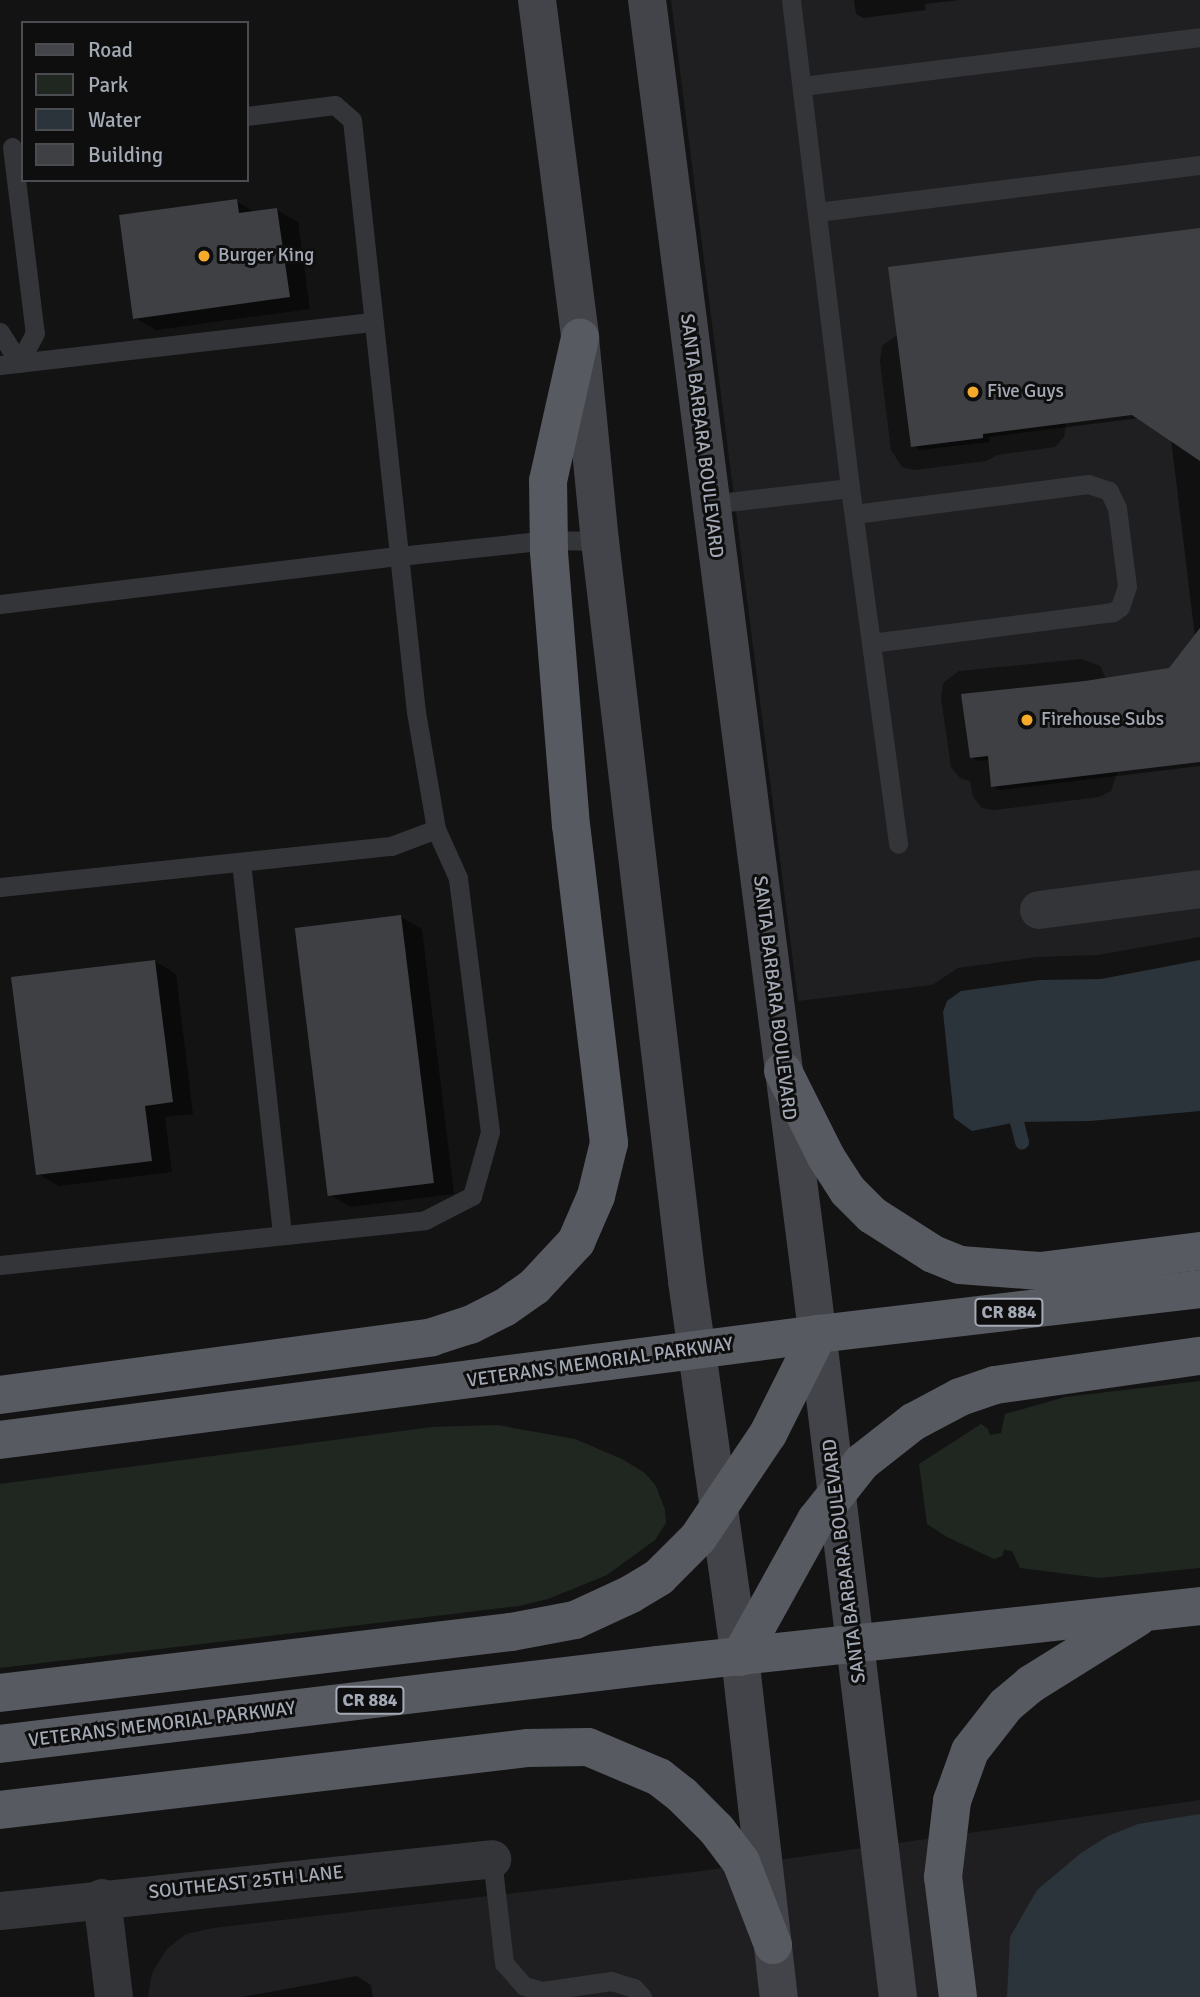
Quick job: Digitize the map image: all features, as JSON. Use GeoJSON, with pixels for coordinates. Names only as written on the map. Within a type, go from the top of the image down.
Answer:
{"type":"FeatureCollection","features":[{"type":"Feature","properties":{"kind":"highway"},"geometry":{"type":"LineString","coordinates":[[0,1395],[432,1337],[470,1325],[503,1308],[534,1287],[576,1242],[603,1177],[609,1143],[571,826],[549,540],[548,481],[580,338]]}},
{"type":"Feature","properties":{"kind":"highway"},"geometry":{"type":"LineString","coordinates":[[783,1071],[826,1157],[848,1191],[872,1215],[933,1254],[960,1265],[1040,1271],[1200,1251]]}},
{"type":"Feature","properties":{"kind":"highway","name":"VETERANS MEMORIAL PARKWAY"},"geometry":{"type":"LineString","coordinates":[[0,1440],[818,1334],[1200,1289]]}},
{"type":"Feature","properties":{"kind":"highway"},"geometry":{"type":"LineString","coordinates":[[0,1693],[511,1632],[575,1620],[631,1594],[659,1577],[698,1538],[768,1434],[818,1334]]}},
{"type":"Feature","properties":{"kind":"highway"},"geometry":{"type":"LineString","coordinates":[[740,1657],[816,1520],[862,1462],[913,1422],[960,1396],[995,1385],[1063,1373],[1200,1356]]}},
{"type":"Feature","properties":{"kind":"highway","name":"VETERANS MEMORIAL PARKWAY"},"geometry":{"type":"LineString","coordinates":[[0,1744],[1200,1606]]}},
{"type":"Feature","properties":{"kind":"highway"},"geometry":{"type":"LineString","coordinates":[[958,1997],[943,1877],[952,1801],[970,1751],[1006,1705],[1031,1684],[1144,1613]]}},
{"type":"Feature","properties":{"kind":"highway"},"geometry":{"type":"LineString","coordinates":[[0,1810],[528,1748],[588,1747],[659,1777],[682,1794],[717,1830],[741,1862],[773,1945]]}},
{"type":"Feature","properties":{"kind":"main road"},"geometry":{"type":"LineString","coordinates":[[537,0],[580,338],[600,541],[697,1350],[740,1657],[779,1997]]}},
{"type":"Feature","properties":{"kind":"main road","name":"SANTA BARBARA BOULEVARD"},"geometry":{"type":"LineString","coordinates":[[647,0],[818,1334],[898,1997]]}},
{"type":"Feature","properties":{"kind":"street"},"geometry":{"type":"LineString","coordinates":[[1039,910],[1200,890]]}},
{"type":"Feature","properties":{"kind":"street","name":"SOUTHEAST 25TH LANE"},"geometry":{"type":"LineString","coordinates":[[0,1911],[102,1898],[492,1859]]}},
{"type":"Feature","properties":{"kind":"street"},"geometry":{"type":"LineString","coordinates":[[102,1898],[114,1997]]}},
{"type":"Feature","properties":{"kind":"lane"},"geometry":{"type":"LineString","coordinates":[[791,0],[850,488],[898,844]]}},
{"type":"Feature","properties":{"kind":"lane"},"geometry":{"type":"LineString","coordinates":[[802,86],[1200,37]]}},
{"type":"Feature","properties":{"kind":"lane"},"geometry":{"type":"LineString","coordinates":[[0,1265],[425,1220],[472,1196],[489,1132],[458,878],[436,829],[416,712],[352,120],[335,105],[248,116]]}},
{"type":"Feature","properties":{"kind":"lane"},"geometry":{"type":"LineString","coordinates":[[9,364],[34,333],[12,147]]}},
{"type":"Feature","properties":{"kind":"lane"},"geometry":{"type":"LineString","coordinates":[[817,212],[1200,165]]}},
{"type":"Feature","properties":{"kind":"lane"},"geometry":{"type":"LineString","coordinates":[[9,364],[374,322]]}},
{"type":"Feature","properties":{"kind":"lane"},"geometry":{"type":"LineString","coordinates":[[0,332],[9,364]]}},
{"type":"Feature","properties":{"kind":"lane"},"geometry":{"type":"LineString","coordinates":[[854,514],[1088,484],[1109,491],[1117,508],[1127,586],[1120,607],[1113,612],[872,643]]}},
{"type":"Feature","properties":{"kind":"lane"},"geometry":{"type":"LineString","coordinates":[[710,505],[850,488]]}},
{"type":"Feature","properties":{"kind":"lane"},"geometry":{"type":"LineString","coordinates":[[0,604],[549,540],[600,541]]}},
{"type":"Feature","properties":{"kind":"lane"},"geometry":{"type":"LineString","coordinates":[[0,887],[391,846],[436,829]]}},
{"type":"Feature","properties":{"kind":"lane"},"geometry":{"type":"LineString","coordinates":[[241,862],[282,1235]]}},
{"type":"Feature","properties":{"kind":"lane"},"geometry":{"type":"LineString","coordinates":[[492,1859],[504,1963],[524,1986],[541,1992],[611,1981],[634,1988],[642,1997]]}},
{"type":"Feature","properties":{"kind":"shaded area"},"geometry":{"type":"Polygon","coordinates":[[[671,0],[1200,0],[1200,937],[1098,955],[1037,957],[958,968],[932,985],[798,1001],[671,0]],[[898,334],[882,346],[880,361],[891,450],[902,467],[914,470],[986,461],[997,455],[1055,447],[1064,437],[1066,424],[1055,338],[898,334]],[[1082,659],[959,671],[943,683],[941,698],[951,767],[960,778],[970,781],[973,797],[982,808],[994,810],[1099,797],[1111,791],[1117,772],[1106,679],[1100,666],[1082,659]]]}},
{"type":"Feature","properties":{"kind":"shaded area"},"geometry":{"type":"Polygon","coordinates":[[[1200,1800],[1200,1997],[148,1997],[152,1973],[167,1949],[186,1934],[213,1928],[694,1872],[1200,1800]]]}},
{"type":"Feature","properties":{"kind":"green space"},"geometry":{"type":"Polygon","coordinates":[[[1200,1381],[1200,1568],[1100,1578],[1020,1568],[1012,1551],[1004,1550],[1002,1556],[994,1559],[947,1537],[927,1524],[919,1464],[981,1424],[988,1429],[990,1435],[1001,1433],[1005,1414],[1065,1397],[1200,1381]]]}},
{"type":"Feature","properties":{"kind":"green space"},"geometry":{"type":"Polygon","coordinates":[[[497,1425],[575,1439],[622,1459],[645,1473],[656,1486],[665,1510],[666,1523],[655,1540],[607,1575],[548,1599],[519,1606],[0,1668],[0,1484],[432,1427],[497,1425]]]}},
{"type":"Feature","properties":{"kind":"water"},"geometry":{"type":"Polygon","coordinates":[[[1200,960],[1200,1111],[1090,1121],[1017,1122],[972,1131],[954,1118],[943,1012],[947,1001],[961,991],[1040,980],[1101,979],[1200,960]]]}},
{"type":"Feature","properties":{"kind":"water"},"geometry":{"type":"Polygon","coordinates":[[[1200,1814],[1200,1997],[1007,1997],[1010,1937],[1037,1890],[1081,1853],[1108,1836],[1138,1824],[1200,1814]]]}},
{"type":"Feature","properties":{"kind":"building","name":"Burger King"},"geometry":{"type":"Polygon","coordinates":[[[237,199],[239,213],[277,208],[290,297],[133,319],[119,215],[237,199]]]}},
{"type":"Feature","properties":{"kind":"building"},"geometry":{"type":"Polygon","coordinates":[[[1200,228],[1200,461],[1132,415],[983,434],[983,438],[911,447],[888,267],[1200,228]]]}},
{"type":"Feature","properties":{"kind":"building"},"geometry":{"type":"Polygon","coordinates":[[[1200,628],[1200,762],[991,787],[988,756],[970,758],[961,694],[1085,681],[1169,668],[1200,628]]]}},
{"type":"Feature","properties":{"kind":"building"},"geometry":{"type":"Polygon","coordinates":[[[401,915],[434,1183],[328,1196],[295,928],[401,915]]]}},
{"type":"Feature","properties":{"kind":"building"},"geometry":{"type":"Polygon","coordinates":[[[155,960],[173,1102],[145,1106],[152,1161],[36,1175],[11,977],[155,960]]]}},
{"type":"Feature","properties":{"kind":"waterway"},"geometry":{"type":"LineString","coordinates":[[1017,1122],[1022,1142]]}},
{"type":"Feature","properties":{"kind":"place","name":"Burger King"},"geometry":{"type":"Point","coordinates":[204,256]}},
{"type":"Feature","properties":{"kind":"place","name":"Five Guys"},"geometry":{"type":"Point","coordinates":[973,392]}},
{"type":"Feature","properties":{"kind":"place","name":"Firehouse Subs"},"geometry":{"type":"Point","coordinates":[1027,720]}}]}
